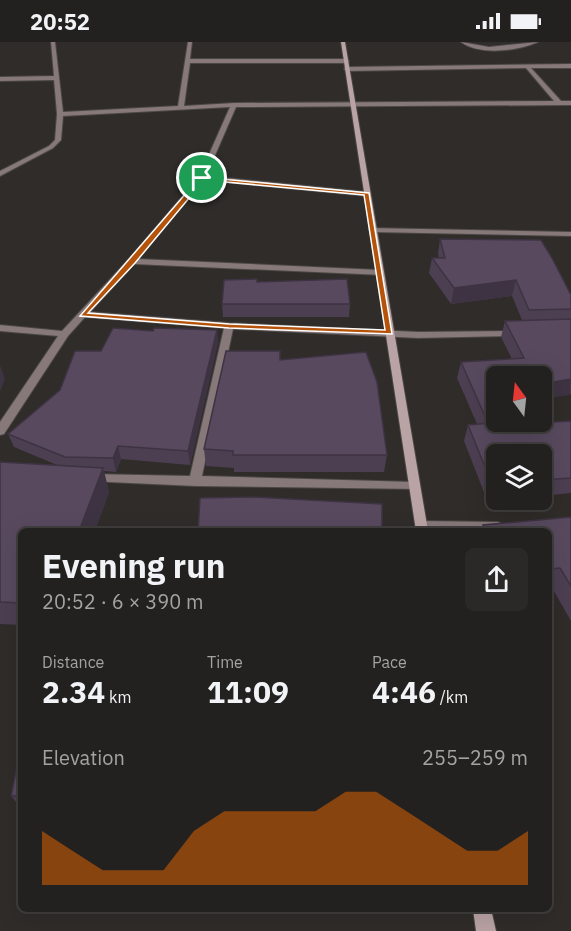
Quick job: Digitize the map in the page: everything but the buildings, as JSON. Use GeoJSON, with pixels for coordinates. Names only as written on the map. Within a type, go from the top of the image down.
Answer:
{"type":"FeatureCollection","features":[{"type":"Feature","properties":{"kind":"main road"},"geometry":{"type":"LineString","coordinates":[[343,42],[421,528]]}},
{"type":"Feature","properties":{"kind":"main road"},"geometry":{"type":"LineString","coordinates":[[483,912],[486,931]]}},
{"type":"Feature","properties":{"kind":"street"},"geometry":{"type":"LineString","coordinates":[[1,172],[51,147],[58,140],[60,114],[53,42]]}},
{"type":"Feature","properties":{"kind":"street"},"geometry":{"type":"LineString","coordinates":[[181,107],[190,42]]}},
{"type":"Feature","properties":{"kind":"street"},"geometry":{"type":"LineString","coordinates":[[463,42],[467,45],[491,48],[536,42]]}},
{"type":"Feature","properties":{"kind":"street"},"geometry":{"type":"LineString","coordinates":[[187,61],[528,68],[571,66]]}},
{"type":"Feature","properties":{"kind":"street"},"geometry":{"type":"LineString","coordinates":[[528,68],[559,102]]}},
{"type":"Feature","properties":{"kind":"street"},"geometry":{"type":"LineString","coordinates":[[0,79],[58,78]]}},
{"type":"Feature","properties":{"kind":"street"},"geometry":{"type":"LineString","coordinates":[[60,114],[234,105],[571,102]]}},
{"type":"Feature","properties":{"kind":"street"},"geometry":{"type":"LineString","coordinates":[[0,431],[64,334],[132,261],[202,178],[234,105]]}},
{"type":"Feature","properties":{"kind":"street"},"geometry":{"type":"LineString","coordinates":[[202,178],[367,194]]}},
{"type":"Feature","properties":{"kind":"street"},"geometry":{"type":"LineString","coordinates":[[373,230],[571,234]]}},
{"type":"Feature","properties":{"kind":"street"},"geometry":{"type":"LineString","coordinates":[[132,261],[380,273]]}},
{"type":"Feature","properties":{"kind":"street"},"geometry":{"type":"LineString","coordinates":[[82,314],[229,326],[460,335],[529,332]]}},
{"type":"Feature","properties":{"kind":"street"},"geometry":{"type":"LineString","coordinates":[[195,482],[229,326]]}},
{"type":"Feature","properties":{"kind":"street"},"geometry":{"type":"LineString","coordinates":[[0,328],[64,334]]}},
{"type":"Feature","properties":{"kind":"street"},"geometry":{"type":"LineString","coordinates":[[80,477],[195,482],[414,486]]}},
{"type":"Feature","properties":{"kind":"street"},"geometry":{"type":"LineString","coordinates":[[421,528],[510,527]]}},
{"type":"Feature","properties":{"kind":"route"},"geometry":{"type":"LineString","coordinates":[[202,178],[367,194],[390,332],[229,326],[82,314],[132,261],[202,178]]}}]}
